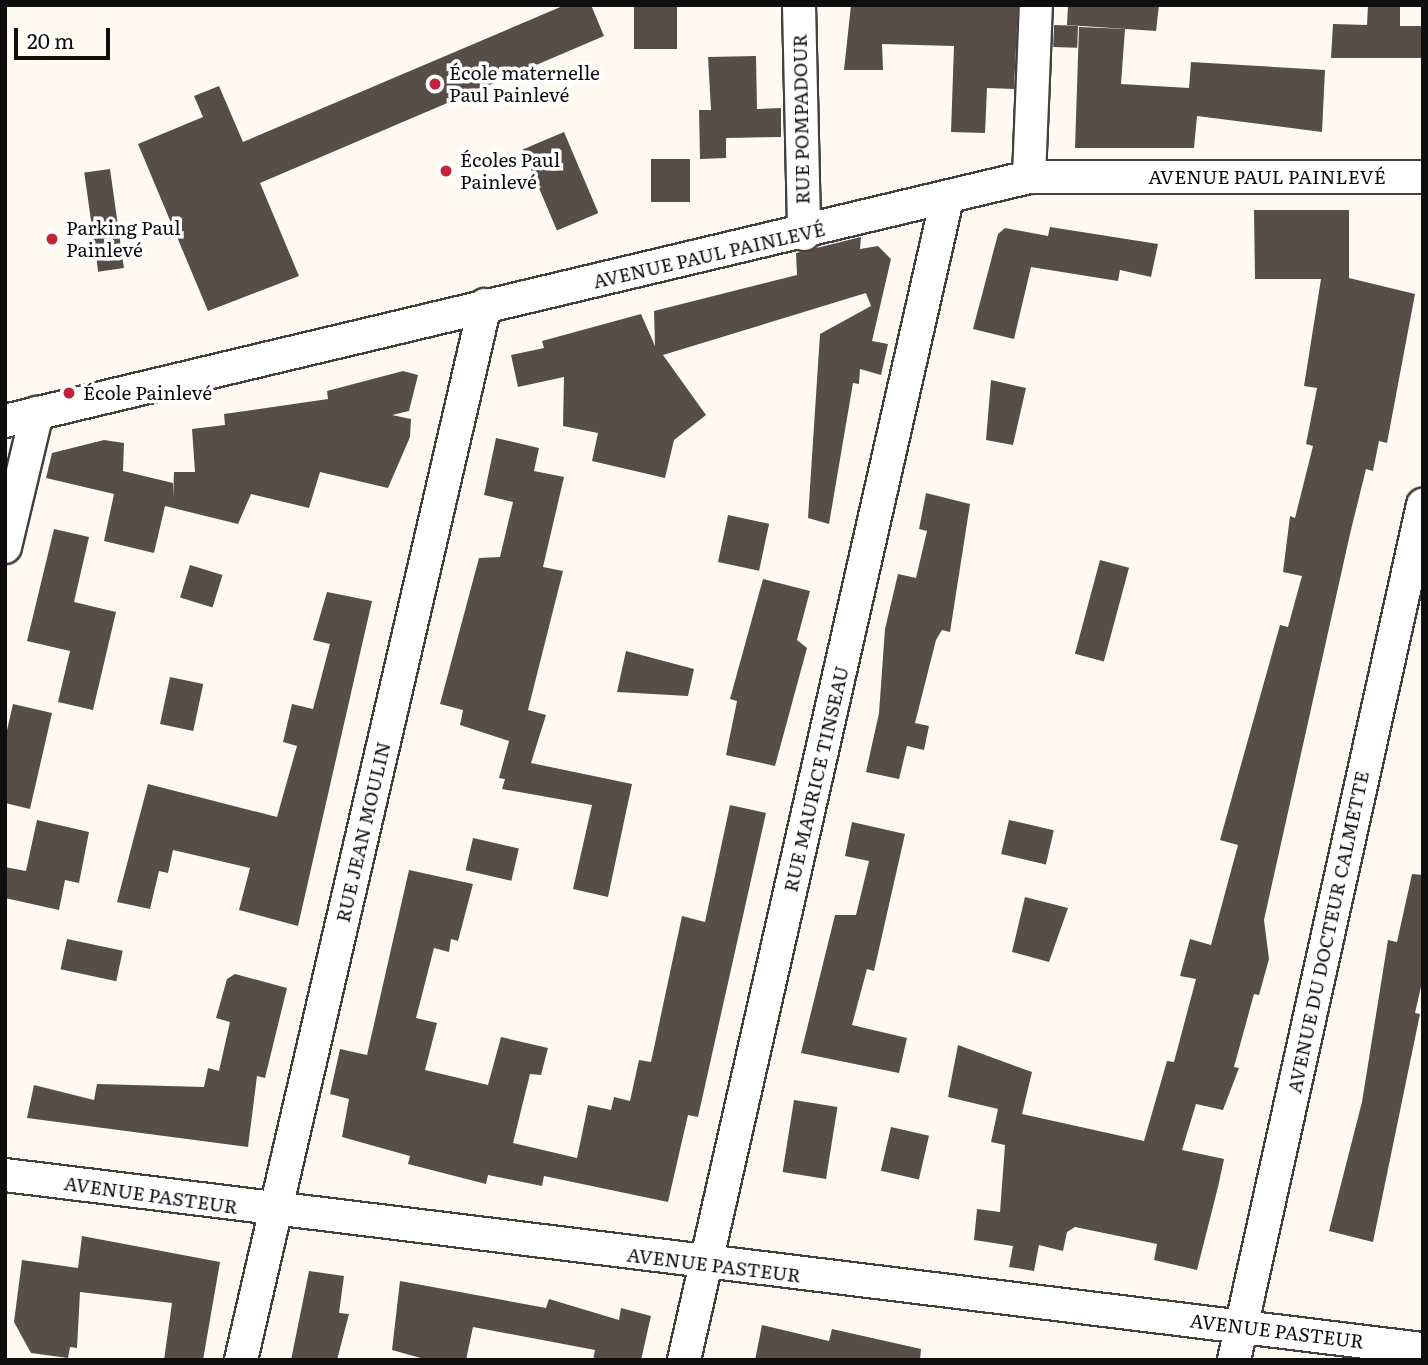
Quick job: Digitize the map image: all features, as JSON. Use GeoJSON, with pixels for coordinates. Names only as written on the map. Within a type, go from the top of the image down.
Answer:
{"type":"FeatureCollection","features":[{"type":"Feature","properties":{"kind":"street","name":"RUE POMPADOUR"},"geometry":{"type":"LineString","coordinates":[[799,5],[804,234]]}},
{"type":"Feature","properties":{"kind":"street"},"geometry":{"type":"LineString","coordinates":[[1029,177],[1036,5]]}},
{"type":"Feature","properties":{"kind":"street","name":"AVENUE PAUL PAINLEVÉ"},"geometry":{"type":"LineString","coordinates":[[5,421],[485,305],[804,234],[1029,177],[1423,177]]}},
{"type":"Feature","properties":{"kind":"street","name":"RUE MAURICE TINSEAU"},"geometry":{"type":"LineString","coordinates":[[684,1360],[947,199]]}},
{"type":"Feature","properties":{"kind":"street","name":"RUE JEAN MOULIN"},"geometry":{"type":"LineString","coordinates":[[241,1360],[485,305]]}},
{"type":"Feature","properties":{"kind":"street"},"geometry":{"type":"LineString","coordinates":[[5,547],[37,413]]}},
{"type":"Feature","properties":{"kind":"street","name":"AVENUE DU DOCTEUR CALMETTE"},"geometry":{"type":"LineString","coordinates":[[1234,1360],[1423,505]]}},
{"type":"Feature","properties":{"kind":"street","name":"AVENUE PASTEUR"},"geometry":{"type":"LineString","coordinates":[[5,1175],[706,1265],[1423,1349]]}},
{"type":"Feature","properties":{"kind":"building"},"geometry":{"type":"Polygon","coordinates":[[[565,5],[591,5],[604,36],[260,183],[299,276],[208,311],[138,144],[203,117],[194,96],[219,86],[243,142],[565,5]]]}},
{"type":"Feature","properties":{"kind":"building"},"geometry":{"type":"Polygon","coordinates":[[[634,5],[677,5],[677,49],[634,49],[634,5]]]}},
{"type":"Feature","properties":{"kind":"building"},"geometry":{"type":"Polygon","coordinates":[[[851,5],[1018,5],[1014,89],[987,88],[985,133],[951,132],[954,46],[882,44],[883,70],[844,70],[851,5]]]}},
{"type":"Feature","properties":{"kind":"building"},"geometry":{"type":"Polygon","coordinates":[[[1068,5],[1159,5],[1156,31],[1067,25],[1068,5]]]}},
{"type":"Feature","properties":{"kind":"building"},"geometry":{"type":"Polygon","coordinates":[[[1368,5],[1400,5],[1400,26],[1423,26],[1422,58],[1331,58],[1333,24],[1367,25],[1368,5]]]}},
{"type":"Feature","properties":{"kind":"building"},"geometry":{"type":"Polygon","coordinates":[[[1054,25],[1078,26],[1077,48],[1053,47],[1054,25]]]}},
{"type":"Feature","properties":{"kind":"building"},"geometry":{"type":"Polygon","coordinates":[[[1079,27],[1125,29],[1121,84],[1189,88],[1191,62],[1325,70],[1322,132],[1197,116],[1194,148],[1075,148],[1079,27]]]}},
{"type":"Feature","properties":{"kind":"building"},"geometry":{"type":"Polygon","coordinates":[[[756,56],[757,109],[781,108],[781,137],[726,138],[726,158],[700,159],[699,110],[711,110],[708,57],[756,56]]]}},
{"type":"Feature","properties":{"kind":"building"},"geometry":{"type":"Polygon","coordinates":[[[564,132],[598,213],[557,231],[523,150],[564,132]]]}},
{"type":"Feature","properties":{"kind":"building"},"geometry":{"type":"Polygon","coordinates":[[[651,159],[690,159],[690,202],[651,202],[651,159]]]}},
{"type":"Feature","properties":{"kind":"building"},"geometry":{"type":"Polygon","coordinates":[[[110,169],[124,268],[98,272],[84,173],[110,169]]]}},
{"type":"Feature","properties":{"kind":"building"},"geometry":{"type":"Polygon","coordinates":[[[1254,210],[1349,210],[1349,278],[1415,294],[1387,443],[1379,441],[1373,471],[1366,469],[1264,920],[1269,959],[1259,995],[1254,994],[1234,1067],[1239,1068],[1223,1110],[1196,1104],[1182,1150],[1224,1159],[1218,1187],[1197,1270],[1154,1260],[1157,1244],[1075,1227],[1067,1232],[1063,1251],[1039,1245],[1034,1271],[1009,1267],[1013,1246],[974,1240],[977,1209],[1000,1212],[1005,1145],[991,1142],[998,1109],[948,1097],[958,1045],[1032,1072],[1022,1114],[1144,1141],[1167,1061],[1174,1062],[1196,979],[1180,976],[1190,939],[1211,945],[1238,845],[1220,840],[1280,625],[1288,627],[1302,576],[1283,572],[1290,516],[1295,518],[1313,446],[1306,444],[1317,388],[1304,386],[1321,279],[1255,279],[1254,210]]]}},
{"type":"Feature","properties":{"kind":"building"},"geometry":{"type":"Polygon","coordinates":[[[1050,227],[1158,244],[1151,277],[1120,270],[1118,281],[1031,267],[1014,339],[973,329],[998,234],[1005,228],[1048,236],[1050,227]]]}},
{"type":"Feature","properties":{"kind":"building"},"geometry":{"type":"Polygon","coordinates":[[[861,237],[860,249],[878,246],[891,259],[872,341],[888,344],[881,375],[860,369],[859,384],[853,383],[829,524],[808,518],[820,334],[871,306],[866,293],[663,355],[706,415],[674,440],[665,478],[592,461],[598,433],[563,426],[564,377],[518,387],[511,355],[544,348],[542,341],[641,314],[655,346],[654,311],[797,275],[796,253],[861,237]]]}},
{"type":"Feature","properties":{"kind":"building"},"geometry":{"type":"Polygon","coordinates":[[[403,371],[418,375],[409,411],[392,415],[411,419],[410,437],[388,488],[320,472],[309,508],[251,494],[238,524],[165,506],[154,553],[104,541],[114,494],[46,478],[52,453],[104,440],[124,443],[123,471],[173,483],[173,499],[174,472],[195,472],[192,429],[225,425],[224,414],[328,399],[327,391],[403,371]]]}},
{"type":"Feature","properties":{"kind":"building"},"geometry":{"type":"Polygon","coordinates":[[[991,380],[1026,388],[1013,445],[986,440],[991,380]]]}},
{"type":"Feature","properties":{"kind":"building"},"geometry":{"type":"Polygon","coordinates":[[[496,438],[539,448],[534,471],[564,477],[543,567],[563,571],[528,710],[546,715],[531,763],[632,784],[608,897],[573,889],[592,805],[502,789],[505,779],[499,778],[509,741],[460,725],[463,710],[440,704],[479,558],[500,557],[513,502],[484,495],[496,438]]]}},
{"type":"Feature","properties":{"kind":"building"},"geometry":{"type":"Polygon","coordinates":[[[926,493],[970,504],[950,632],[942,630],[936,640],[915,723],[929,726],[924,750],[907,746],[899,779],[866,772],[879,713],[885,629],[898,574],[916,578],[927,531],[919,529],[926,493]]]}},
{"type":"Feature","properties":{"kind":"building"},"geometry":{"type":"Polygon","coordinates":[[[728,515],[769,524],[759,571],[718,562],[728,515]]]}},
{"type":"Feature","properties":{"kind":"building"},"geometry":{"type":"Polygon","coordinates":[[[54,529],[89,537],[74,602],[116,612],[93,710],[58,702],[70,651],[27,641],[54,529]]]}},
{"type":"Feature","properties":{"kind":"building"},"geometry":{"type":"Polygon","coordinates":[[[1100,560],[1129,568],[1104,661],[1075,654],[1100,560]]]}},
{"type":"Feature","properties":{"kind":"building"},"geometry":{"type":"Polygon","coordinates":[[[190,565],[223,575],[213,607],[180,598],[190,565]]]}},
{"type":"Feature","properties":{"kind":"building"},"geometry":{"type":"Polygon","coordinates":[[[763,579],[810,591],[797,640],[807,648],[775,766],[726,755],[737,701],[730,699],[763,579]]]}},
{"type":"Feature","properties":{"kind":"building"},"geometry":{"type":"Polygon","coordinates":[[[327,592],[372,601],[298,926],[239,910],[250,868],[173,850],[168,873],[159,871],[150,909],[117,902],[148,784],[277,817],[297,746],[283,742],[292,704],[313,709],[330,644],[313,640],[327,592]]]}},
{"type":"Feature","properties":{"kind":"building"},"geometry":{"type":"Polygon","coordinates":[[[626,651],[694,669],[688,696],[617,692],[626,651]]]}},
{"type":"Feature","properties":{"kind":"building"},"geometry":{"type":"Polygon","coordinates":[[[170,677],[203,684],[193,731],[160,724],[170,677]]]}},
{"type":"Feature","properties":{"kind":"building"},"geometry":{"type":"Polygon","coordinates":[[[13,704],[52,713],[30,809],[5,803],[5,739],[13,704]]]}},
{"type":"Feature","properties":{"kind":"building"},"geometry":{"type":"Polygon","coordinates":[[[730,805],[766,813],[698,1117],[688,1115],[668,1202],[544,1176],[542,1186],[488,1175],[486,1184],[408,1164],[410,1156],[342,1137],[349,1099],[330,1094],[340,1049],[367,1055],[409,870],[473,884],[458,941],[451,939],[449,952],[434,948],[416,1018],[437,1023],[425,1070],[488,1085],[501,1037],[548,1048],[541,1075],[530,1074],[513,1143],[577,1158],[588,1105],[611,1110],[614,1097],[630,1101],[639,1060],[651,1062],[682,916],[705,922],[730,805]]]}},
{"type":"Feature","properties":{"kind":"building"},"geometry":{"type":"Polygon","coordinates":[[[37,820],[89,832],[79,883],[65,880],[59,910],[5,898],[5,867],[26,871],[37,820]]]}},
{"type":"Feature","properties":{"kind":"building"},"geometry":{"type":"Polygon","coordinates":[[[1009,820],[1054,830],[1046,864],[1001,854],[1009,820]]]}},
{"type":"Feature","properties":{"kind":"building"},"geometry":{"type":"Polygon","coordinates":[[[852,822],[905,834],[874,971],[867,969],[852,1025],[907,1038],[899,1073],[801,1053],[835,915],[856,915],[869,861],[845,856],[852,822]]]}},
{"type":"Feature","properties":{"kind":"building"},"geometry":{"type":"Polygon","coordinates":[[[473,838],[519,849],[511,881],[466,870],[473,838]]]}},
{"type":"Feature","properties":{"kind":"building"},"geometry":{"type":"Polygon","coordinates":[[[1412,874],[1423,875],[1423,978],[1415,1013],[1420,1014],[1373,1242],[1329,1231],[1362,1102],[1388,940],[1397,942],[1412,874]]]}},
{"type":"Feature","properties":{"kind":"building"},"geometry":{"type":"Polygon","coordinates":[[[1025,897],[1068,908],[1049,962],[1012,952],[1025,897]]]}},
{"type":"Feature","properties":{"kind":"building"},"geometry":{"type":"Polygon","coordinates":[[[67,939],[123,951],[116,981],[61,969],[67,939]]]}},
{"type":"Feature","properties":{"kind":"building"},"geometry":{"type":"Polygon","coordinates":[[[235,974],[287,988],[265,1078],[257,1076],[248,1147],[27,1118],[34,1085],[94,1100],[97,1084],[204,1087],[208,1068],[219,1071],[230,1022],[216,1018],[227,979],[235,974]]]}},
{"type":"Feature","properties":{"kind":"building"},"geometry":{"type":"Polygon","coordinates":[[[794,1100],[837,1107],[826,1179],[783,1172],[794,1100]]]}},
{"type":"Feature","properties":{"kind":"building"},"geometry":{"type":"Polygon","coordinates":[[[891,1127],[929,1136],[919,1180],[881,1171],[891,1127]]]}},
{"type":"Feature","properties":{"kind":"building"},"geometry":{"type":"Polygon","coordinates":[[[82,1236],[220,1262],[203,1360],[164,1360],[172,1303],[80,1292],[77,1348],[70,1347],[68,1358],[31,1353],[14,1322],[22,1260],[78,1268],[82,1236]]]}},
{"type":"Feature","properties":{"kind":"building"},"geometry":{"type":"Polygon","coordinates":[[[309,1271],[344,1276],[339,1313],[349,1314],[337,1360],[291,1360],[309,1271]]]}},
{"type":"Feature","properties":{"kind":"building"},"geometry":{"type":"Polygon","coordinates":[[[400,1281],[546,1308],[549,1299],[619,1320],[621,1308],[651,1316],[641,1360],[593,1360],[595,1350],[473,1327],[466,1360],[428,1360],[392,1350],[400,1281]]]}},
{"type":"Feature","properties":{"kind":"building"},"geometry":{"type":"Polygon","coordinates":[[[762,1325],[829,1341],[832,1329],[921,1349],[920,1360],[755,1360],[762,1325]]]}},
{"type":"Feature","properties":{"kind":"place","name":"École maternelle Paul Painlevé"},"geometry":{"type":"Point","coordinates":[435,84]}},
{"type":"Feature","properties":{"kind":"place","name":"Écoles Paul Painlevé"},"geometry":{"type":"Point","coordinates":[446,171]}},
{"type":"Feature","properties":{"kind":"place","name":"Parking Paul Painlevé"},"geometry":{"type":"Point","coordinates":[52,239]}},
{"type":"Feature","properties":{"kind":"place","name":"École Painlevé"},"geometry":{"type":"Point","coordinates":[69,393]}}]}
